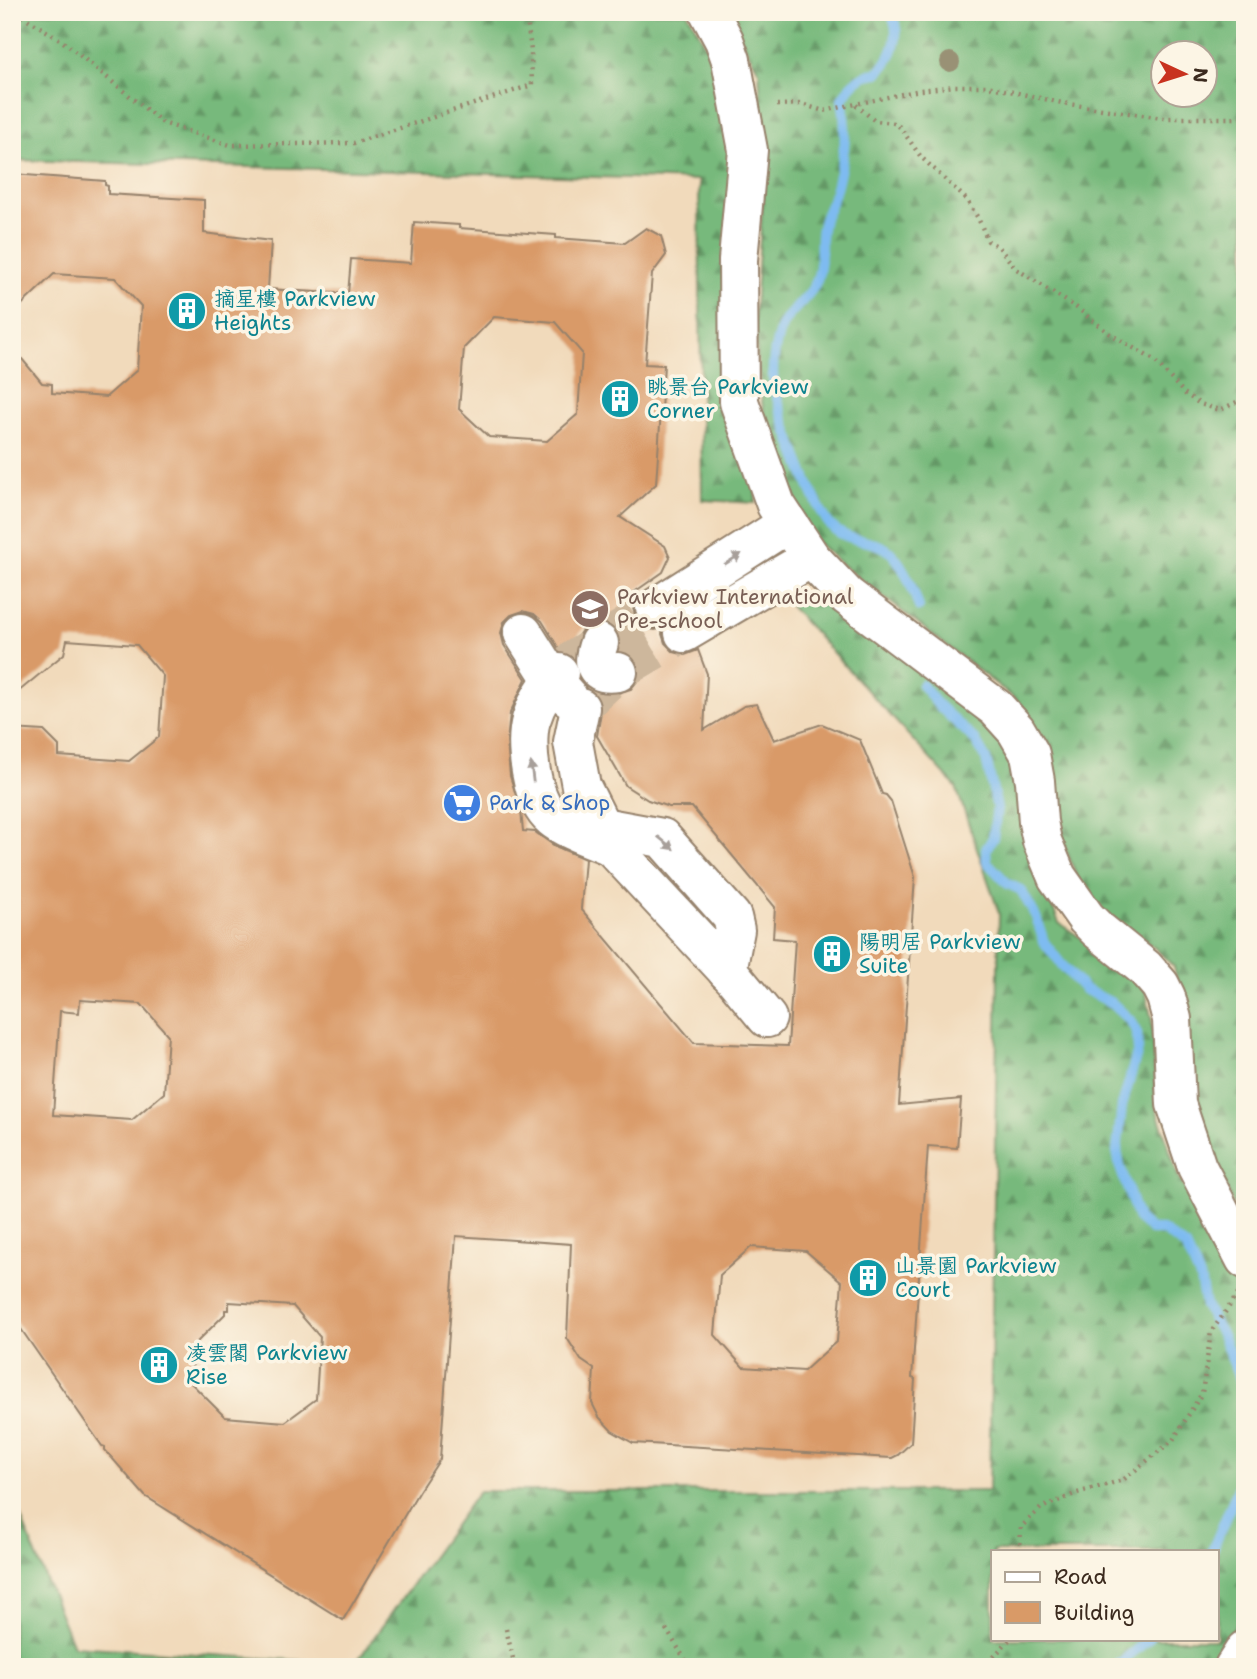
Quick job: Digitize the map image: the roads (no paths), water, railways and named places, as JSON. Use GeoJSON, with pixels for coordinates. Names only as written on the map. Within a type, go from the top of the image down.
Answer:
{"type":"FeatureCollection","features":[{"type":"Feature","properties":{"kind":"street"},"geometry":{"type":"LineString","coordinates":[[718,15],[731,60],[748,150],[738,260],[739,402],[776,505],[811,558],[847,596],[996,708],[1016,730],[1030,754],[1042,841],[1057,877],[1092,924],[1145,968],[1160,985],[1166,997],[1172,1019],[1176,1104],[1197,1167],[1245,1259]]}},
{"type":"Feature","properties":{"kind":"street"},"geometry":{"type":"LineString","coordinates":[[655,608],[787,524]]}},
{"type":"Feature","properties":{"kind":"street"},"geometry":{"type":"LineString","coordinates":[[684,633],[811,558]]}},
{"type":"Feature","properties":{"kind":"street"},"geometry":{"type":"LineString","coordinates":[[523,633],[555,676],[562,692],[572,700],[584,704],[573,742],[581,786],[606,837],[767,1018]]}},
{"type":"Feature","properties":{"kind":"street"},"geometry":{"type":"LineString","coordinates":[[555,676],[544,687],[530,722],[530,771],[537,799],[551,818],[606,837]]}},
{"type":"Feature","properties":{"kind":"street"},"geometry":{"type":"LineString","coordinates":[[1234,1667],[1245,1650]]}},
{"type":"Feature","properties":{"kind":"waterway"},"geometry":{"type":"LineString","coordinates":[[892,12],[896,35],[888,59],[878,73],[856,81],[842,99],[844,149],[837,186],[823,224],[819,270],[813,288],[787,318],[779,333],[773,377],[790,437],[825,517],[838,532],[888,550],[905,572],[919,607]]}},
{"type":"Feature","properties":{"kind":"waterway"},"geometry":{"type":"LineString","coordinates":[[922,685],[937,704],[975,740],[986,759],[997,808],[993,838],[986,849],[987,862],[1008,884],[1021,890],[1036,917],[1044,942],[1061,964],[1084,989],[1112,1003],[1130,1020],[1137,1033],[1138,1050],[1122,1106],[1117,1151],[1120,1167],[1138,1219],[1151,1230],[1162,1230],[1186,1247],[1200,1278],[1205,1306],[1223,1337],[1245,1392]]}},
{"type":"Feature","properties":{"kind":"waterway"},"geometry":{"type":"LineString","coordinates":[[1212,1550],[1245,1472]]}},
{"type":"Feature","properties":{"kind":"waterway"},"geometry":{"type":"LineString","coordinates":[[1115,1667],[1148,1640]]}},
{"type":"Feature","properties":{"kind":"tunnel"},"geometry":{"type":"LineString","coordinates":[[559,673],[574,659],[655,608]]}},
{"type":"Feature","properties":{"kind":"tunnel"},"geometry":{"type":"LineString","coordinates":[[580,708],[618,672],[684,633]]}},
{"type":"Feature","properties":{"kind":"place","name":"摘星樓 Parkview Heights"},"geometry":{"type":"Point","coordinates":[187,311]}},
{"type":"Feature","properties":{"kind":"place","name":"眺景台 Parkview Corner"},"geometry":{"type":"Point","coordinates":[620,399]}},
{"type":"Feature","properties":{"kind":"place","name":"Parkview International Pre-school"},"geometry":{"type":"Point","coordinates":[590,609]}},
{"type":"Feature","properties":{"kind":"place","name":"Park & Shop"},"geometry":{"type":"Point","coordinates":[462,803]}},
{"type":"Feature","properties":{"kind":"place","name":"陽明居 Parkview Suite"},"geometry":{"type":"Point","coordinates":[832,954]}},
{"type":"Feature","properties":{"kind":"place","name":"山景園 Parkview Court"},"geometry":{"type":"Point","coordinates":[868,1278]}},
{"type":"Feature","properties":{"kind":"place","name":"凌雲閣 Parkview Rise"},"geometry":{"type":"Point","coordinates":[159,1365]}}]}
